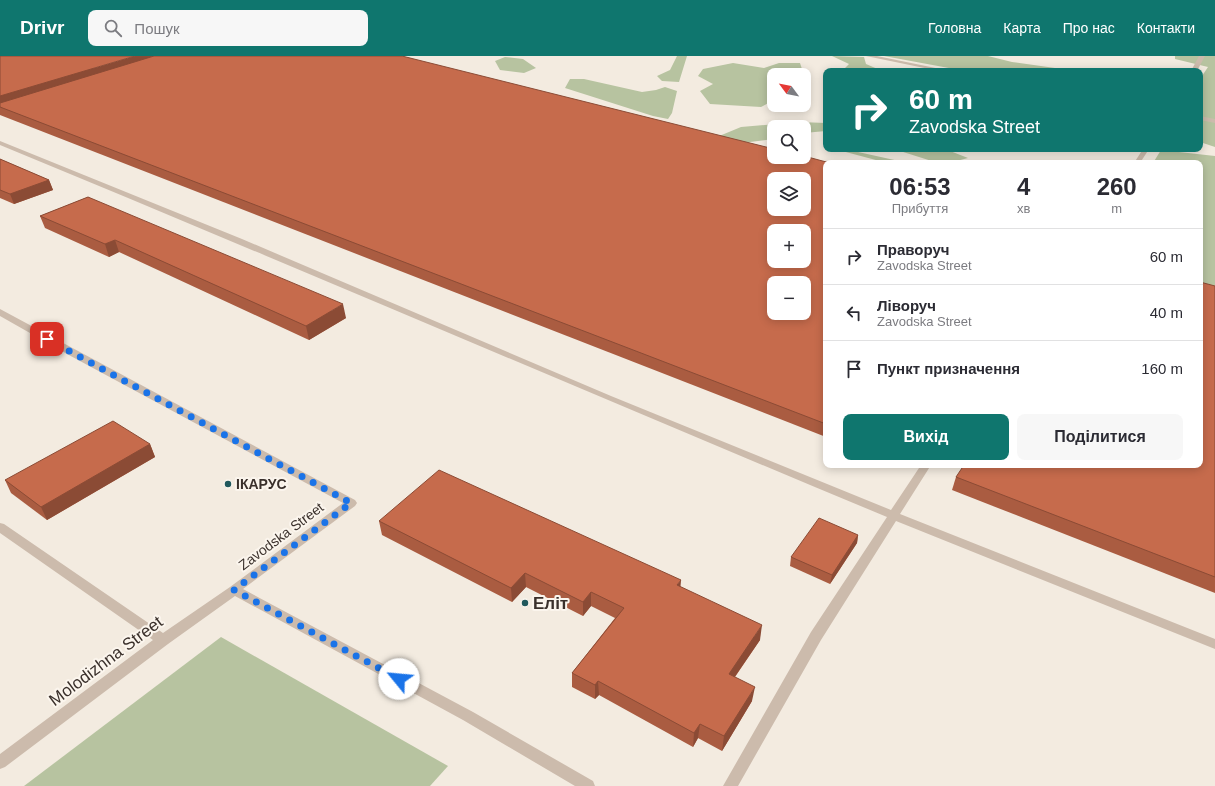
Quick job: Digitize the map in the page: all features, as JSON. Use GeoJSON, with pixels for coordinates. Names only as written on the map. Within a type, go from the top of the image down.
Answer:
{"type":"FeatureCollection","features":[{"type":"Feature","properties":{"kind":"street"},"geometry":{"type":"LineString","coordinates":[[869,56],[931,68]]}},
{"type":"Feature","properties":{"kind":"street"},"geometry":{"type":"LineString","coordinates":[[1196,68],[1202,56]]}},
{"type":"Feature","properties":{"kind":"street"},"geometry":{"type":"LineString","coordinates":[[1203,119],[1215,121]]}},
{"type":"Feature","properties":{"kind":"street"},"geometry":{"type":"LineString","coordinates":[[0,143],[317,274],[608,398],[893,515],[1215,644]]}},
{"type":"Feature","properties":{"kind":"street","name":"Zavodska Street"},"geometry":{"type":"LineString","coordinates":[[0,312],[70,352],[351,503],[234,590],[468,716],[588,786]]}},
{"type":"Feature","properties":{"kind":"street"},"geometry":{"type":"LineString","coordinates":[[730,786],[816,636],[924,468]]}},
{"type":"Feature","properties":{"kind":"street"},"geometry":{"type":"LineString","coordinates":[[0,527],[163,640]]}},
{"type":"Feature","properties":{"kind":"street","name":"Molodizhna Street"},"geometry":{"type":"LineString","coordinates":[[0,762],[163,640],[234,590]]}},
{"type":"Feature","properties":{"kind":"green space"},"geometry":{"type":"Polygon","coordinates":[[[677,56],[687,56],[679,82],[662,81],[657,76],[670,70],[677,56]]]}},
{"type":"Feature","properties":{"kind":"green space"},"geometry":{"type":"Polygon","coordinates":[[[832,56],[864,57],[866,64],[875,68],[845,68],[849,64],[832,56]]]}},
{"type":"Feature","properties":{"kind":"green space"},"geometry":{"type":"Polygon","coordinates":[[[884,56],[988,56],[1012,62],[1055,68],[949,68],[884,56]]]}},
{"type":"Feature","properties":{"kind":"green space"},"geometry":{"type":"Polygon","coordinates":[[[1175,56],[1215,56],[1215,147],[1203,143],[1203,74],[1208,67],[1175,59],[1175,56]]]}},
{"type":"Feature","properties":{"kind":"green space"},"geometry":{"type":"Polygon","coordinates":[[[505,57],[523,59],[536,68],[524,73],[500,70],[495,61],[505,57]]]}},
{"type":"Feature","properties":{"kind":"green space"},"geometry":{"type":"Polygon","coordinates":[[[733,63],[764,68],[779,63],[800,63],[802,68],[767,68],[767,104],[761,107],[710,104],[700,91],[713,84],[698,76],[703,69],[733,63]]]}},
{"type":"Feature","properties":{"kind":"green space"},"geometry":{"type":"Polygon","coordinates":[[[570,79],[584,79],[642,92],[665,87],[677,91],[672,113],[668,119],[653,116],[565,88],[570,79]]]}},
{"type":"Feature","properties":{"kind":"green space"},"geometry":{"type":"Polygon","coordinates":[[[811,122],[823,123],[823,131],[811,132],[811,122]]]}},
{"type":"Feature","properties":{"kind":"green space"},"geometry":{"type":"Polygon","coordinates":[[[767,125],[767,140],[734,144],[712,139],[741,127],[767,125]]]}},
{"type":"Feature","properties":{"kind":"green space"},"geometry":{"type":"Polygon","coordinates":[[[846,152],[858,152],[894,160],[876,160],[846,152]]]}},
{"type":"Feature","properties":{"kind":"green space"},"geometry":{"type":"Polygon","coordinates":[[[903,152],[953,152],[968,158],[960,160],[928,160],[903,152]]]}},
{"type":"Feature","properties":{"kind":"green space"},"geometry":{"type":"Polygon","coordinates":[[[1160,152],[1179,152],[1215,156],[1215,299],[1203,296],[1203,160],[1155,160],[1160,152]]]}},
{"type":"Feature","properties":{"kind":"green space"},"geometry":{"type":"Polygon","coordinates":[[[221,637],[448,766],[430,786],[24,786],[221,637]]]}},
{"type":"Feature","properties":{"kind":"building"},"geometry":{"type":"Polygon","coordinates":[[[0,56],[135,56],[0,96],[0,56]]]}},
{"type":"Feature","properties":{"kind":"building"},"geometry":{"type":"Polygon","coordinates":[[[154,56],[402,56],[767,147],[767,164],[811,164],[811,158],[823,161],[823,423],[0,107],[0,103],[154,56]]]}},
{"type":"Feature","properties":{"kind":"building"},"geometry":{"type":"Polygon","coordinates":[[[0,159],[49,180],[10,194],[0,190],[0,159]]]}},
{"type":"Feature","properties":{"kind":"building"},"geometry":{"type":"Polygon","coordinates":[[[88,197],[343,304],[306,326],[115,240],[105,244],[40,216],[88,197]]]}},
{"type":"Feature","properties":{"kind":"building"},"geometry":{"type":"Polygon","coordinates":[[[1203,283],[1215,286],[1215,577],[956,477],[962,468],[1203,468],[1203,283]]]}},
{"type":"Feature","properties":{"kind":"building"},"geometry":{"type":"Polygon","coordinates":[[[113,421],[150,444],[41,507],[5,480],[113,421]]]}},
{"type":"Feature","properties":{"kind":"building"},"geometry":{"type":"Polygon","coordinates":[[[439,470],[681,580],[677,585],[762,625],[729,674],[755,687],[724,736],[700,724],[694,733],[598,681],[595,685],[572,673],[624,608],[591,592],[583,602],[525,573],[511,588],[379,521],[439,470]]]}},
{"type":"Feature","properties":{"kind":"building"},"geometry":{"type":"Polygon","coordinates":[[[819,518],[858,535],[832,575],[791,557],[819,518]]]}},
{"type":"Feature","properties":{"kind":"place","name":"ІКАРУС"},"geometry":{"type":"Point","coordinates":[228,484]}},
{"type":"Feature","properties":{"kind":"place","name":"Еліт"},"geometry":{"type":"Point","coordinates":[525,603]}},
{"type":"Feature","properties":{"kind":"route"},"geometry":{"type":"LineString","coordinates":[[47,339],[351,503],[234,590],[399,679]]}}]}
